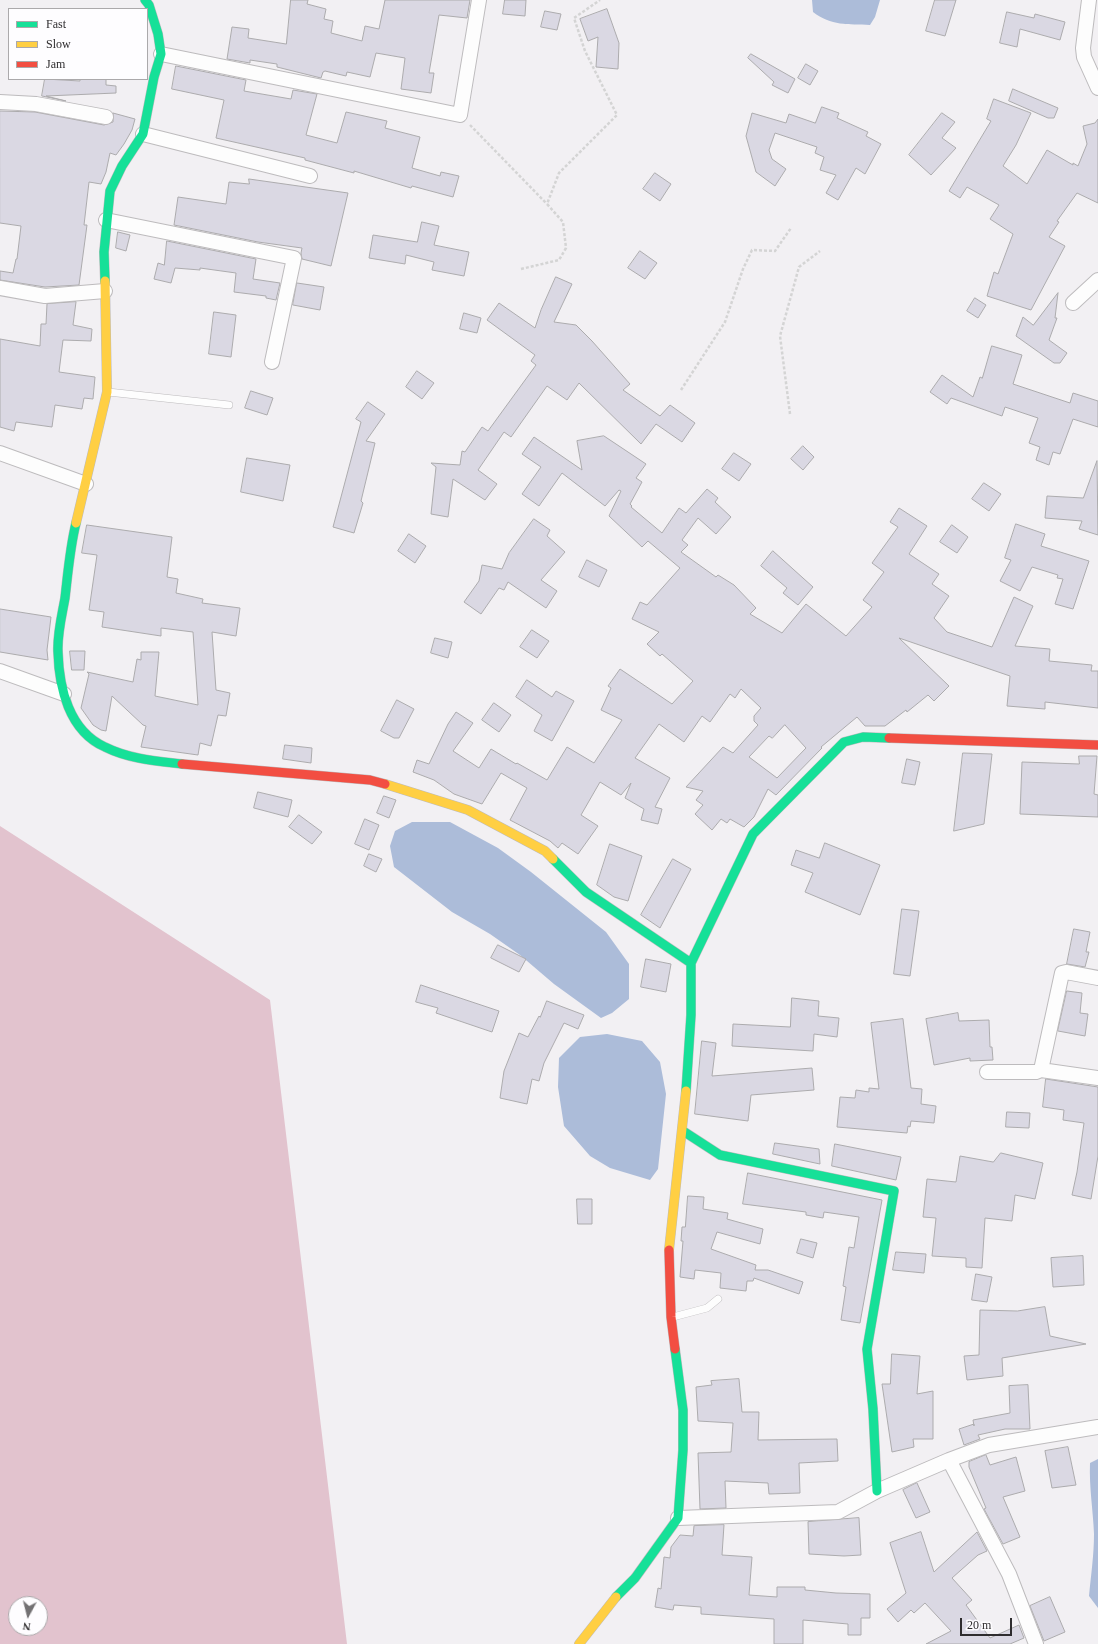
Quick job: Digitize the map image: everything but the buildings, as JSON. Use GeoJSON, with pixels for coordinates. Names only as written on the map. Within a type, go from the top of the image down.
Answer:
{"type":"FeatureCollection","features":[{"type":"Feature","properties":{"kind":"street"},"geometry":{"type":"LineString","coordinates":[[145,0],[149,5],[158,34],[161,54],[154,77],[143,134],[134,150],[122,166],[110,191],[104,252],[107,392],[71,545],[58,651],[64,694],[69,711],[85,733],[104,747],[136,758],[204,767],[370,780],[468,810],[545,852],[586,892],[691,964]]}},
{"type":"Feature","properties":{"kind":"street"},"geometry":{"type":"LineString","coordinates":[[161,54],[460,115],[479,0]]}},
{"type":"Feature","properties":{"kind":"street"},"geometry":{"type":"LineString","coordinates":[[1089,0],[1083,48],[1084,57],[1098,88]]}},
{"type":"Feature","properties":{"kind":"street"},"geometry":{"type":"LineString","coordinates":[[0,102],[36,104],[106,117]]}},
{"type":"Feature","properties":{"kind":"street"},"geometry":{"type":"LineString","coordinates":[[143,134],[310,176]]}},
{"type":"Feature","properties":{"kind":"street"},"geometry":{"type":"LineString","coordinates":[[106,220],[294,258],[272,362]]}},
{"type":"Feature","properties":{"kind":"street"},"geometry":{"type":"LineString","coordinates":[[1073,303],[1098,280]]}},
{"type":"Feature","properties":{"kind":"street"},"geometry":{"type":"LineString","coordinates":[[0,288],[45,296],[105,291]]}},
{"type":"Feature","properties":{"kind":"street"},"geometry":{"type":"LineString","coordinates":[[0,453],[86,484]]}},
{"type":"Feature","properties":{"kind":"street"},"geometry":{"type":"LineString","coordinates":[[0,671],[64,694]]}},
{"type":"Feature","properties":{"kind":"street"},"geometry":{"type":"LineString","coordinates":[[579,1644],[609,1605],[635,1578],[678,1518],[683,1450],[683,1410],[671,1317],[669,1243],[683,1131],[691,1015],[691,964],[753,834],[844,742],[854,738],[863,737],[1003,744],[1098,745]]}},
{"type":"Feature","properties":{"kind":"street"},"geometry":{"type":"LineString","coordinates":[[1041,1070],[1062,973],[1066,972],[1098,978]]}},
{"type":"Feature","properties":{"kind":"street"},"geometry":{"type":"LineString","coordinates":[[988,1072],[1036,1072],[1041,1070],[1098,1078]]}},
{"type":"Feature","properties":{"kind":"street"},"geometry":{"type":"LineString","coordinates":[[683,1131],[720,1155],[894,1191],[867,1348],[873,1409],[877,1491]]}},
{"type":"Feature","properties":{"kind":"street"},"geometry":{"type":"LineString","coordinates":[[678,1518],[838,1512],[877,1491],[949,1460],[989,1445],[1098,1427]]}},
{"type":"Feature","properties":{"kind":"street"},"geometry":{"type":"LineString","coordinates":[[949,1460],[1009,1574],[1036,1644]]}},
{"type":"Feature","properties":{"kind":"lane"},"geometry":{"type":"LineString","coordinates":[[107,392],[229,405]]}},
{"type":"Feature","properties":{"kind":"lane"},"geometry":{"type":"LineString","coordinates":[[671,1317],[707,1308],[718,1299]]}},
{"type":"Feature","properties":{"kind":"path"},"geometry":{"type":"LineString","coordinates":[[547,204],[559,173],[617,115],[585,51],[574,18],[600,0]]}},
{"type":"Feature","properties":{"kind":"path"},"geometry":{"type":"LineString","coordinates":[[460,115],[563,222],[566,248],[559,260],[521,268]]}},
{"type":"Feature","properties":{"kind":"path"},"geometry":{"type":"LineString","coordinates":[[681,390],[725,322],[743,269],[752,250],[775,251],[791,228]]}},
{"type":"Feature","properties":{"kind":"path"},"geometry":{"type":"LineString","coordinates":[[790,414],[780,336],[800,267],[820,251]]}},
{"type":"Feature","properties":{"kind":"shaded area"},"geometry":{"type":"Polygon","coordinates":[[[0,826],[270,1000],[347,1644],[0,1644],[0,826]]]}},
{"type":"Feature","properties":{"kind":"water"},"geometry":{"type":"Polygon","coordinates":[[[812,0],[880,0],[875,17],[870,25],[847,24],[826,20],[813,12],[812,0]]]}},
{"type":"Feature","properties":{"kind":"water"},"geometry":{"type":"Polygon","coordinates":[[[412,822],[450,822],[498,848],[531,872],[606,932],[629,964],[629,999],[612,1013],[601,1018],[554,984],[520,955],[490,934],[452,912],[394,867],[390,846],[395,831],[412,822]]]}},
{"type":"Feature","properties":{"kind":"water"},"geometry":{"type":"Polygon","coordinates":[[[607,1034],[642,1041],[660,1062],[666,1094],[658,1169],[650,1180],[610,1168],[590,1156],[564,1126],[558,1087],[559,1058],[580,1037],[607,1034]]]}},
{"type":"Feature","properties":{"kind":"water"},"geometry":{"type":"Polygon","coordinates":[[[1098,1459],[1098,1608],[1089,1596],[1094,1534],[1090,1463],[1098,1459]]]}},
{"type":"Feature","properties":{"kind":"traffic: fast"},"geometry":{"type":"LineString","coordinates":[[105,281],[104,252],[110,191],[122,166],[143,134],[154,77],[161,54],[158,34],[149,5],[145,0]]}},
{"type":"Feature","properties":{"kind":"traffic: fast"},"geometry":{"type":"LineString","coordinates":[[76,523],[58,645],[61,680],[68,707],[83,730],[93,740],[105,747],[133,757],[182,764]]}},
{"type":"Feature","properties":{"kind":"traffic: fast"},"geometry":{"type":"LineString","coordinates":[[691,963],[753,834],[844,742],[863,737],[889,738]]}},
{"type":"Feature","properties":{"kind":"traffic: fast"},"geometry":{"type":"LineString","coordinates":[[553,859],[586,892],[691,963],[691,1015],[686,1091]]}},
{"type":"Feature","properties":{"kind":"traffic: fast"},"geometry":{"type":"LineString","coordinates":[[683,1131],[720,1155],[894,1191],[867,1349],[873,1409],[877,1491]]}},
{"type":"Feature","properties":{"kind":"traffic: fast"},"geometry":{"type":"LineString","coordinates":[[616,1597],[635,1578],[678,1518],[683,1450],[683,1410],[675,1349]]}},
{"type":"Feature","properties":{"kind":"traffic: slow"},"geometry":{"type":"LineString","coordinates":[[76,523],[107,392],[105,281]]}},
{"type":"Feature","properties":{"kind":"traffic: slow"},"geometry":{"type":"LineString","coordinates":[[385,784],[468,810],[545,851],[553,859]]}},
{"type":"Feature","properties":{"kind":"traffic: slow"},"geometry":{"type":"LineString","coordinates":[[669,1250],[686,1091]]}},
{"type":"Feature","properties":{"kind":"traffic: slow"},"geometry":{"type":"LineString","coordinates":[[579,1644],[616,1597]]}},
{"type":"Feature","properties":{"kind":"traffic: jam"},"geometry":{"type":"LineString","coordinates":[[889,738],[1098,745]]}},
{"type":"Feature","properties":{"kind":"traffic: jam"},"geometry":{"type":"LineString","coordinates":[[182,764],[370,780],[385,784]]}},
{"type":"Feature","properties":{"kind":"traffic: jam"},"geometry":{"type":"LineString","coordinates":[[669,1250],[671,1317],[675,1349]]}}]}
